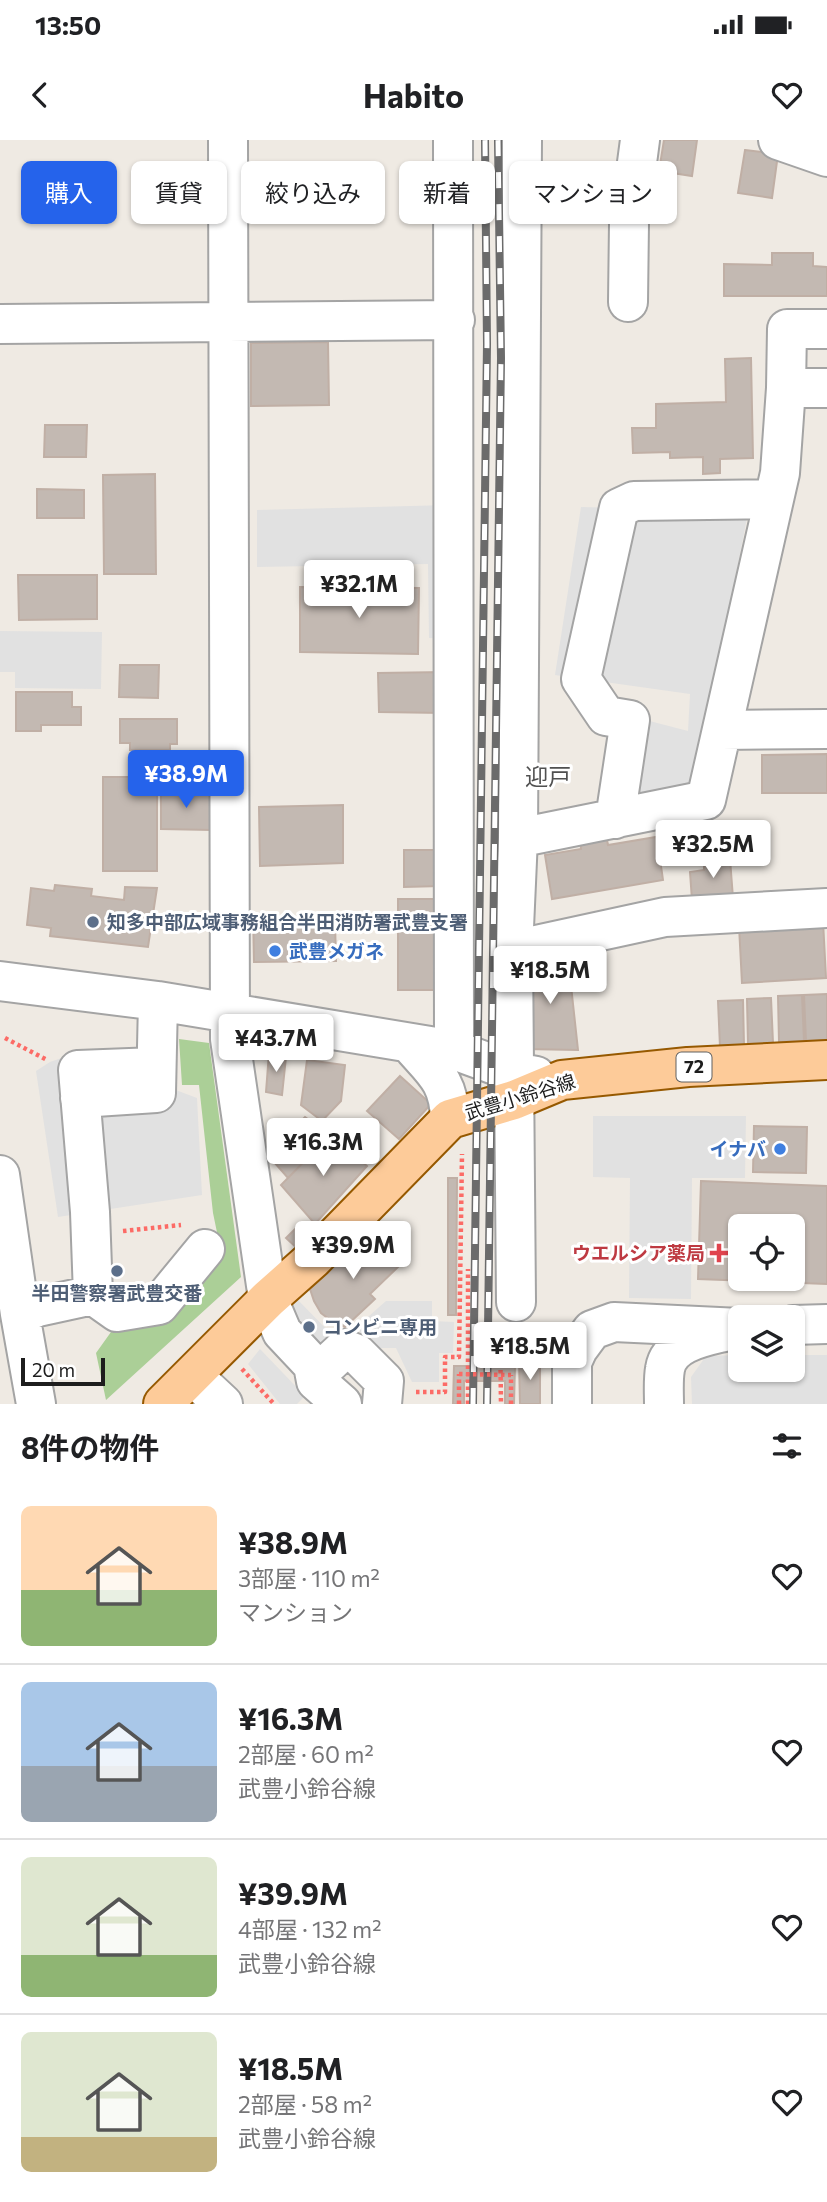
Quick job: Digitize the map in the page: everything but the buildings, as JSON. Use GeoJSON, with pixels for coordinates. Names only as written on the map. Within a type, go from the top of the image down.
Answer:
{"type":"FeatureCollection","features":[{"type":"Feature","properties":{"kind":"main road","name":"武豊小鈴谷線"},"geometry":{"type":"LineString","coordinates":[[163,1404],[456,1117],[514,1086],[688,1067],[827,1059]]}},
{"type":"Feature","properties":{"kind":"street"},"geometry":{"type":"LineString","coordinates":[[228,140],[230,1039],[268,1299],[282,1332],[313,1365],[316,1381],[342,1404]]}},
{"type":"Feature","properties":{"kind":"street"},"geometry":{"type":"LineString","coordinates":[[453,140],[454,1050]]}},
{"type":"Feature","properties":{"kind":"street"},"geometry":{"type":"LineString","coordinates":[[508,1311],[517,838],[522,140]]}},
{"type":"Feature","properties":{"kind":"street"},"geometry":{"type":"LineString","coordinates":[[628,302],[629,223],[640,140]]}},
{"type":"Feature","properties":{"kind":"street"},"geometry":{"type":"LineString","coordinates":[[783,142],[827,157]]}},
{"type":"Feature","properties":{"kind":"street"},"geometry":{"type":"LineString","coordinates":[[0,324],[455,320]]}},
{"type":"Feature","properties":{"kind":"street"},"geometry":{"type":"LineString","coordinates":[[517,838],[706,800],[780,473],[787,329],[827,328]]}},
{"type":"Feature","properties":{"kind":"street"},"geometry":{"type":"LineString","coordinates":[[786,388],[827,388]]}},
{"type":"Feature","properties":{"kind":"street"},"geometry":{"type":"LineString","coordinates":[[615,819],[630,720],[607,716],[581,680],[619,509],[634,501],[774,499]]}},
{"type":"Feature","properties":{"kind":"street"},"geometry":{"type":"LineString","coordinates":[[722,730],[827,729]]}},
{"type":"Feature","properties":{"kind":"street"},"geometry":{"type":"LineString","coordinates":[[513,950],[665,917],[827,908]]}},
{"type":"Feature","properties":{"kind":"street"},"geometry":{"type":"LineString","coordinates":[[0,981],[158,1001],[454,1050],[514,1086]]}},
{"type":"Feature","properties":{"kind":"street"},"geometry":{"type":"LineString","coordinates":[[93,1295],[91,1234],[69,1077],[156,1080],[158,1001]]}},
{"type":"Feature","properties":{"kind":"street"},"geometry":{"type":"LineString","coordinates":[[409,1043],[442,1080],[456,1117]]}},
{"type":"Feature","properties":{"kind":"street"},"geometry":{"type":"LineString","coordinates":[[0,1175],[36,1404]]}},
{"type":"Feature","properties":{"kind":"street"},"geometry":{"type":"LineString","coordinates":[[20,1314],[38,1307],[93,1295],[117,1312],[159,1305],[194,1237]]}},
{"type":"Feature","properties":{"kind":"street"},"geometry":{"type":"LineString","coordinates":[[572,1404],[572,1362],[592,1330],[614,1322],[728,1327]]}},
{"type":"Feature","properties":{"kind":"street"},"geometry":{"type":"LineString","coordinates":[[805,1325],[827,1324]]}},
{"type":"Feature","properties":{"kind":"street"},"geometry":{"type":"LineString","coordinates":[[665,1367],[678,1349],[696,1338],[728,1331]]}},
{"type":"Feature","properties":{"kind":"street"},"geometry":{"type":"LineString","coordinates":[[578,1349],[596,1337],[634,1335],[657,1352],[665,1367],[664,1404]]}},
{"type":"Feature","properties":{"kind":"street"},"geometry":{"type":"LineString","coordinates":[[313,1365],[329,1363],[344,1349],[357,1354],[384,1381],[395,1398]]}},
{"type":"Feature","properties":{"kind":"street"},"geometry":{"type":"LineString","coordinates":[[193,1376],[223,1404]]}},
{"type":"Feature","properties":{"kind":"path"},"geometry":{"type":"LineString","coordinates":[[5,1038],[69,1077]]}},
{"type":"Feature","properties":{"kind":"path"},"geometry":{"type":"LineString","coordinates":[[395,1398],[445,1392],[445,1357],[459,1357],[456,1117]]}},
{"type":"Feature","properties":{"kind":"path"},"geometry":{"type":"LineString","coordinates":[[91,1234],[194,1237]]}},
{"type":"Feature","properties":{"kind":"path"},"geometry":{"type":"LineString","coordinates":[[468,1269],[468,1404]]}},
{"type":"Feature","properties":{"kind":"path"},"geometry":{"type":"LineString","coordinates":[[501,1404],[508,1311]]}},
{"type":"Feature","properties":{"kind":"path"},"geometry":{"type":"LineString","coordinates":[[458,1404],[459,1374],[511,1375],[511,1404]]}},
{"type":"Feature","properties":{"kind":"green space"},"geometry":{"type":"Polygon","coordinates":[[[179,1039],[209,1043],[241,1277],[106,1400],[96,1353],[116,1325],[220,1247],[213,1213],[199,1085],[182,1085],[179,1039]]]}},
{"type":"Feature","properties":{"kind":"shaded area"},"geometry":{"type":"Polygon","coordinates":[[[750,503],[693,793],[625,802],[638,718],[688,731],[690,694],[555,675],[581,507],[750,503]]]}},
{"type":"Feature","properties":{"kind":"shaded area"},"geometry":{"type":"Polygon","coordinates":[[[449,505],[452,639],[429,638],[428,564],[257,567],[257,510],[449,505]]]}},
{"type":"Feature","properties":{"kind":"shaded area"},"geometry":{"type":"Polygon","coordinates":[[[0,631],[102,632],[101,689],[15,688],[15,672],[0,672],[0,631]]]}},
{"type":"Feature","properties":{"kind":"shaded area"},"geometry":{"type":"Polygon","coordinates":[[[79,1052],[176,1071],[173,1089],[197,1098],[202,1195],[58,1217],[36,1071],[50,1062],[79,1052]]]}},
{"type":"Feature","properties":{"kind":"shaded area"},"geometry":{"type":"Polygon","coordinates":[[[593,1116],[746,1116],[745,1178],[692,1178],[691,1299],[629,1298],[630,1178],[593,1177],[593,1116]]]}},
{"type":"Feature","properties":{"kind":"shaded area","name":"コンビニ専用"},"geometry":{"type":"Polygon","coordinates":[[[298,1300],[335,1338],[320,1353],[282,1315],[298,1300]]]}},
{"type":"Feature","properties":{"kind":"shaded area"},"geometry":{"type":"Polygon","coordinates":[[[386,1301],[432,1301],[432,1321],[454,1322],[453,1353],[439,1353],[439,1382],[412,1382],[396,1348],[360,1348],[360,1324],[386,1301]]]}},
{"type":"Feature","properties":{"kind":"shaded area"},"geometry":{"type":"Polygon","coordinates":[[[260,1349],[305,1396],[297,1404],[280,1404],[248,1364],[260,1349]]]}},
{"type":"Feature","properties":{"kind":"shaded area"},"geometry":{"type":"Polygon","coordinates":[[[728,1355],[728,1382],[805,1382],[805,1355],[827,1355],[827,1404],[692,1404],[691,1377],[706,1356],[728,1355]]]}},
{"type":"Feature","properties":{"kind":"railway"},"geometry":{"type":"LineString","coordinates":[[473,1404],[487,344],[485,140]]}},
{"type":"Feature","properties":{"kind":"railway"},"geometry":{"type":"LineString","coordinates":[[487,1404],[501,358],[498,140]]}},
{"type":"Feature","properties":{"kind":"place","name":"知多中部広域事務組合半田消防署武豊支署"},"geometry":{"type":"Point","coordinates":[93,922]}},
{"type":"Feature","properties":{"kind":"place","name":"武豊メガネ"},"geometry":{"type":"Point","coordinates":[275,951]}},
{"type":"Feature","properties":{"kind":"place","name":"イナバ"},"geometry":{"type":"Point","coordinates":[780,1149]}},
{"type":"Feature","properties":{"kind":"place","name":"ウエルシア薬局"},"geometry":{"type":"Point","coordinates":[719,1253]}},
{"type":"Feature","properties":{"kind":"place","name":"半田警察署武豊交番"},"geometry":{"type":"Point","coordinates":[117,1271]}},
{"type":"Feature","properties":{"kind":"place","name":"コンビニ専用"},"geometry":{"type":"Point","coordinates":[309,1327]}},
{"type":"Feature","properties":{"kind":"district","name":"迎戸"},"geometry":{"type":"Point","coordinates":[548,777]}}]}
